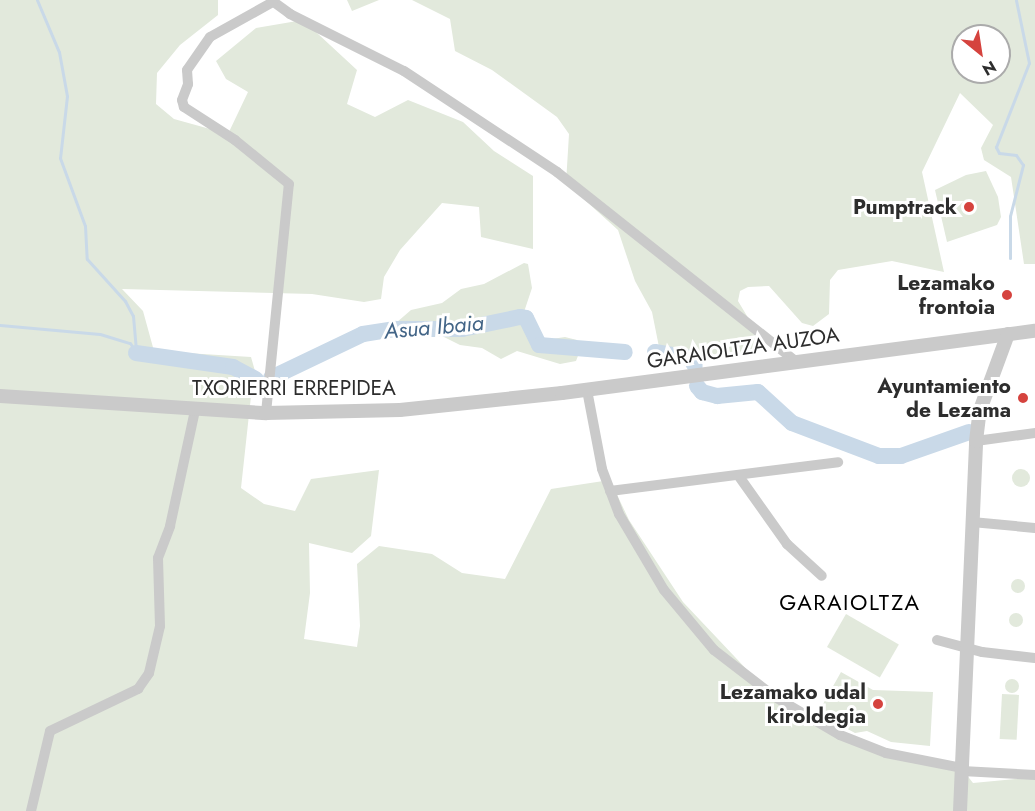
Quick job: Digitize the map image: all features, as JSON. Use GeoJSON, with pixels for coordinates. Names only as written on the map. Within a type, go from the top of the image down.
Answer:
{"type":"FeatureCollection","features":[{"type":"Feature","properties":{"kind":"street"},"geometry":{"type":"LineString","coordinates":[[266,413],[289,184],[235,140],[184,107],[183,100],[188,84],[187,70],[210,37],[272,1],[404,71],[557,172],[797,362]]}},
{"type":"Feature","properties":{"kind":"street","name":"GARAIOLTZA AUZOA"},"geometry":{"type":"LineString","coordinates":[[587,390],[1035,331]]}},
{"type":"Feature","properties":{"kind":"street"},"geometry":{"type":"LineString","coordinates":[[960,811],[976,441],[980,410],[1008,334]]}},
{"type":"Feature","properties":{"kind":"street"},"geometry":{"type":"LineString","coordinates":[[587,390],[596,441],[610,491],[633,540],[664,590],[714,650],[746,677],[840,735],[886,753],[962,769],[1035,775]]}},
{"type":"Feature","properties":{"kind":"street","name":"TXORIERRI ERREPIDEA"},"geometry":{"type":"LineString","coordinates":[[0,396],[266,413],[400,410],[587,390]]}},
{"type":"Feature","properties":{"kind":"street"},"geometry":{"type":"LineString","coordinates":[[32,811],[50,732],[138,689],[149,673],[160,626],[158,558],[170,526],[195,410]]}},
{"type":"Feature","properties":{"kind":"street"},"geometry":{"type":"LineString","coordinates":[[976,441],[1035,433]]}},
{"type":"Feature","properties":{"kind":"street"},"geometry":{"type":"LineString","coordinates":[[610,491],[838,462]]}},
{"type":"Feature","properties":{"kind":"street"},"geometry":{"type":"LineString","coordinates":[[738,475],[787,544],[822,576]]}},
{"type":"Feature","properties":{"kind":"street"},"geometry":{"type":"LineString","coordinates":[[972,522],[1035,528]]}},
{"type":"Feature","properties":{"kind":"street"},"geometry":{"type":"LineString","coordinates":[[937,640],[966,649],[1035,658]]}},
{"type":"Feature","properties":{"kind":"shaded area"},"geometry":{"type":"Polygon","coordinates":[[[0,0],[218,0],[218,15],[180,45],[157,73],[156,104],[174,119],[228,134],[248,92],[226,79],[216,61],[256,28],[303,20],[357,70],[347,104],[375,117],[408,100],[463,122],[494,151],[533,176],[533,249],[481,237],[479,207],[442,203],[400,250],[384,277],[381,299],[364,302],[312,294],[122,289],[143,311],[154,351],[251,357],[257,378],[252,387],[241,488],[264,504],[295,511],[311,479],[379,470],[371,536],[352,553],[309,543],[310,593],[304,639],[357,647],[360,626],[357,564],[379,546],[432,554],[462,573],[505,579],[551,489],[610,480],[629,520],[683,602],[768,692],[867,749],[959,765],[973,783],[1035,777],[1035,811],[0,811],[0,0]]]}},
{"type":"Feature","properties":{"kind":"shaded area"},"geometry":{"type":"Polygon","coordinates":[[[347,0],[379,0],[352,11],[347,0]]]}},
{"type":"Feature","properties":{"kind":"shaded area"},"geometry":{"type":"Polygon","coordinates":[[[412,0],[1035,0],[1035,264],[1024,264],[1011,177],[984,160],[981,148],[993,125],[960,93],[922,172],[944,272],[892,261],[838,270],[830,280],[829,314],[813,326],[802,323],[769,286],[748,287],[740,291],[738,301],[759,336],[759,351],[739,357],[695,359],[660,352],[652,312],[635,281],[618,230],[566,183],[569,134],[557,117],[492,70],[455,51],[450,19],[412,0]]]}},
{"type":"Feature","properties":{"kind":"shaded area","name":"Pumptrack"},"geometry":{"type":"Polygon","coordinates":[[[986,171],[998,197],[1001,217],[997,225],[947,242],[935,190],[966,175],[986,171]]]}},
{"type":"Feature","properties":{"kind":"shaded area"},"geometry":{"type":"Polygon","coordinates":[[[524,263],[528,264],[532,288],[523,315],[530,319],[539,341],[565,337],[577,340],[581,348],[576,361],[560,364],[517,351],[501,359],[482,348],[460,345],[440,335],[404,339],[382,335],[411,310],[442,303],[461,289],[484,284],[524,263]]]}},
{"type":"Feature","properties":{"kind":"shaded area"},"geometry":{"type":"Polygon","coordinates":[[[1021,469],[1027,472],[1030,478],[1027,484],[1021,487],[1015,484],[1012,478],[1015,472],[1021,469]]]}},
{"type":"Feature","properties":{"kind":"shaded area"},"geometry":{"type":"Polygon","coordinates":[[[1015,579],[1021,579],[1025,586],[1021,593],[1015,593],[1011,589],[1011,583],[1015,579]]]}},
{"type":"Feature","properties":{"kind":"shaded area"},"geometry":{"type":"Polygon","coordinates":[[[1013,613],[1019,613],[1023,620],[1019,627],[1013,627],[1009,623],[1009,617],[1013,613]]]}},
{"type":"Feature","properties":{"kind":"shaded area"},"geometry":{"type":"Polygon","coordinates":[[[846,614],[899,644],[880,677],[827,647],[846,614]]]}},
{"type":"Feature","properties":{"kind":"shaded area","name":"Lezamako udal kiroldegia"},"geometry":{"type":"Polygon","coordinates":[[[841,672],[873,690],[933,692],[930,746],[891,742],[867,731],[855,733],[818,713],[841,672]]]}},
{"type":"Feature","properties":{"kind":"shaded area"},"geometry":{"type":"Polygon","coordinates":[[[1012,679],[1017,681],[1019,686],[1017,691],[1012,693],[1007,691],[1005,686],[1007,681],[1012,679]]]}},
{"type":"Feature","properties":{"kind":"shaded area"},"geometry":{"type":"Polygon","coordinates":[[[1002,694],[1019,695],[1017,740],[1000,739],[1002,694]]]}},
{"type":"Feature","properties":{"kind":"waterway"},"geometry":{"type":"LineString","coordinates":[[37,0],[59,52],[67,96],[60,158],[85,226],[87,259],[125,301],[133,316],[136,353]]}},
{"type":"Feature","properties":{"kind":"waterway"},"geometry":{"type":"LineString","coordinates":[[1010,258],[1010,216],[1023,165],[1016,155],[999,153],[996,147],[1029,63],[1016,0]]}},
{"type":"Feature","properties":{"kind":"waterway","name":"Asua Ibaia"},"geometry":{"type":"LineString","coordinates":[[271,378],[363,334],[396,329],[462,329],[520,317],[526,318],[539,345],[625,352]]}},
{"type":"Feature","properties":{"kind":"waterway"},"geometry":{"type":"LineString","coordinates":[[0,325],[100,334],[130,343],[134,349]]}},
{"type":"Feature","properties":{"kind":"waterway","name":"Asua Ibaia"},"geometry":{"type":"LineString","coordinates":[[655,352],[690,358],[695,366]]}},
{"type":"Feature","properties":{"kind":"waterway","name":"Asua Ibaia"},"geometry":{"type":"LineString","coordinates":[[136,353],[233,367],[256,379]]}},
{"type":"Feature","properties":{"kind":"waterway","name":"Asua Ibaia"},"geometry":{"type":"LineString","coordinates":[[697,386],[702,392],[717,396],[758,392],[792,423],[879,456],[901,456],[969,432]]}},
{"type":"Feature","properties":{"kind":"place","name":"Pumptrack"},"geometry":{"type":"Point","coordinates":[969,207]}},
{"type":"Feature","properties":{"kind":"place","name":"Lezamako frontoia"},"geometry":{"type":"Point","coordinates":[1007,295]}},
{"type":"Feature","properties":{"kind":"place","name":"Ayuntamiento de Lezama"},"geometry":{"type":"Point","coordinates":[1023,398]}},
{"type":"Feature","properties":{"kind":"place","name":"Lezamako udal kiroldegia"},"geometry":{"type":"Point","coordinates":[878,704]}},
{"type":"Feature","properties":{"kind":"district","name":"GARAIOLTZA"},"geometry":{"type":"Point","coordinates":[850,603]}}]}
